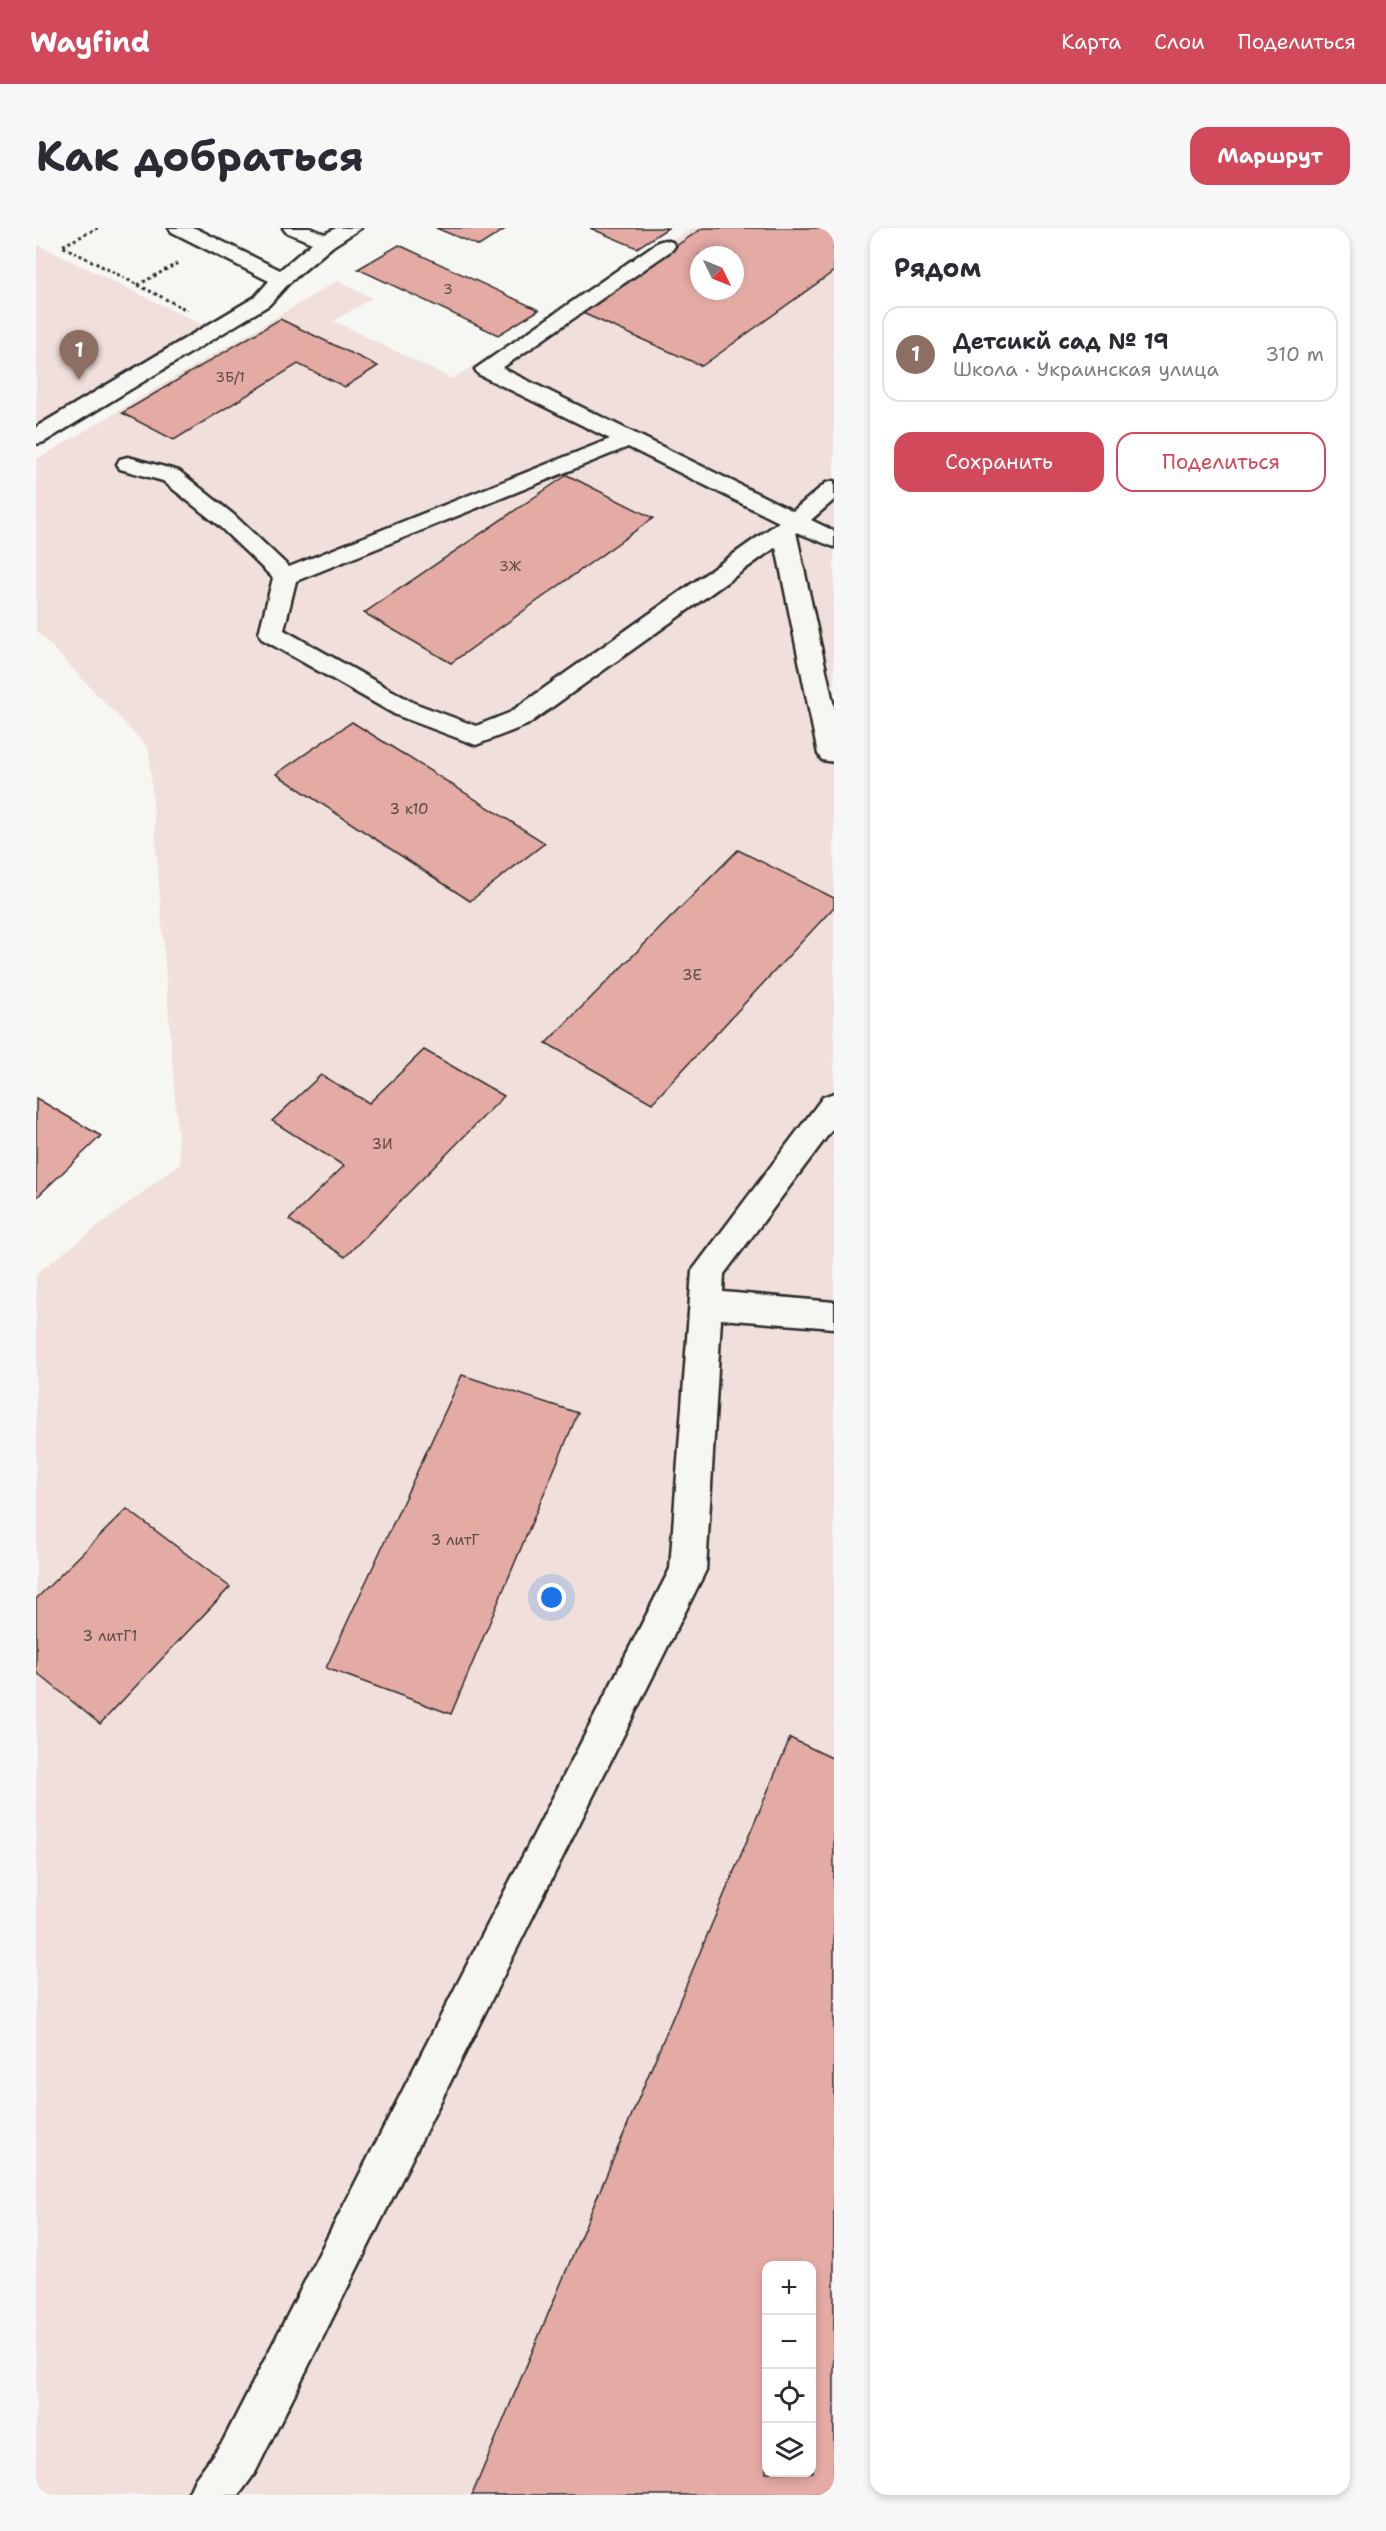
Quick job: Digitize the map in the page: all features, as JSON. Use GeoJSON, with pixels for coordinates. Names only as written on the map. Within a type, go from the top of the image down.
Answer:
{"type":"FeatureCollection","features":[{"type":"Feature","properties":{"kind":"street"},"geometry":{"type":"LineString","coordinates":[[179,228],[282,279]]}},
{"type":"Feature","properties":{"kind":"street"},"geometry":{"type":"LineString","coordinates":[[293,228],[326,242]]}},
{"type":"Feature","properties":{"kind":"street"},"geometry":{"type":"LineString","coordinates":[[36,437],[262,302],[282,279],[326,242],[351,228]]}},
{"type":"Feature","properties":{"kind":"street"},"geometry":{"type":"LineString","coordinates":[[665,246],[486,369],[630,439],[790,526],[834,540]]}},
{"type":"Feature","properties":{"kind":"street"},"geometry":{"type":"LineString","coordinates":[[285,577],[630,439]]}},
{"type":"Feature","properties":{"kind":"street"},"geometry":{"type":"LineString","coordinates":[[128,464],[171,476],[226,520],[285,577]]}},
{"type":"Feature","properties":{"kind":"street"},"geometry":{"type":"LineString","coordinates":[[285,577],[271,633],[405,709],[476,736],[518,719],[790,526],[834,488]]}},
{"type":"Feature","properties":{"kind":"street"},"geometry":{"type":"LineString","coordinates":[[790,526],[831,754]]}},
{"type":"Feature","properties":{"kind":"street"},"geometry":{"type":"LineString","coordinates":[[211,2495],[239,2457],[688,1570],[708,1271],[834,1105]]}},
{"type":"Feature","properties":{"kind":"street"},"geometry":{"type":"LineString","coordinates":[[706,1304],[834,1315]]}},
{"type":"Feature","properties":{"kind":"path"},"geometry":{"type":"LineString","coordinates":[[82,228],[90,232]]}},
{"type":"Feature","properties":{"kind":"path"},"geometry":{"type":"LineString","coordinates":[[98,228],[63,246],[187,310]]}},
{"type":"Feature","properties":{"kind":"path"},"geometry":{"type":"LineString","coordinates":[[138,285],[185,259]]}},
{"type":"Feature","properties":{"kind":"shaded area"},"geometry":{"type":"Polygon","coordinates":[[[692,228],[834,228],[834,2495],[36,2495],[36,1274],[180,1164],[149,749],[36,630],[36,460],[337,281],[372,298],[334,321],[452,379],[692,228]]]}},
{"type":"Feature","properties":{"kind":"shaded area"},"geometry":{"type":"Polygon","coordinates":[[[36,244],[209,328],[36,431],[36,244]]]}},
{"type":"Feature","properties":{"kind":"building"},"geometry":{"type":"Polygon","coordinates":[[[436,228],[507,228],[479,246],[436,228]]]}},
{"type":"Feature","properties":{"kind":"building"},"geometry":{"type":"Polygon","coordinates":[[[590,228],[668,228],[637,248],[590,228]]]}},
{"type":"Feature","properties":{"kind":"building"},"geometry":{"type":"Polygon","coordinates":[[[703,228],[834,228],[834,271],[702,366],[578,311],[703,228]]]}},
{"type":"Feature","properties":{"kind":"building"},"geometry":{"type":"Polygon","coordinates":[[[399,245],[539,310],[498,335],[358,269],[399,245]]]}},
{"type":"Feature","properties":{"kind":"building"},"geometry":{"type":"Polygon","coordinates":[[[280,319],[378,366],[345,387],[298,364],[174,440],[122,413],[280,319]]]}},
{"type":"Feature","properties":{"kind":"building"},"geometry":{"type":"Polygon","coordinates":[[[567,475],[653,518],[451,663],[364,613],[567,475]]]}},
{"type":"Feature","properties":{"kind":"building"},"geometry":{"type":"Polygon","coordinates":[[[352,722],[545,843],[470,901],[276,774],[352,722]]]}},
{"type":"Feature","properties":{"kind":"building"},"geometry":{"type":"Polygon","coordinates":[[[738,850],[834,898],[834,907],[652,1103],[546,1043],[738,850]]]}},
{"type":"Feature","properties":{"kind":"building"},"geometry":{"type":"Polygon","coordinates":[[[424,1050],[504,1096],[345,1257],[289,1220],[344,1166],[272,1121],[321,1075],[369,1103],[424,1050]]]}},
{"type":"Feature","properties":{"kind":"building"},"geometry":{"type":"Polygon","coordinates":[[[36,1098],[101,1136],[36,1198],[36,1098]]]}},
{"type":"Feature","properties":{"kind":"building"},"geometry":{"type":"Polygon","coordinates":[[[462,1375],[578,1413],[451,1714],[326,1668],[462,1375]]]}},
{"type":"Feature","properties":{"kind":"building"},"geometry":{"type":"Polygon","coordinates":[[[127,1509],[230,1587],[100,1724],[36,1672],[36,1599],[127,1509]]]}},
{"type":"Feature","properties":{"kind":"building"},"geometry":{"type":"Polygon","coordinates":[[[790,1738],[834,1759],[834,2495],[472,2495],[790,1738]]]}},
{"type":"Feature","properties":{"kind":"place","name":"Детсикй сад № 19"},"geometry":{"type":"Point","coordinates":[79,380]}}]}
